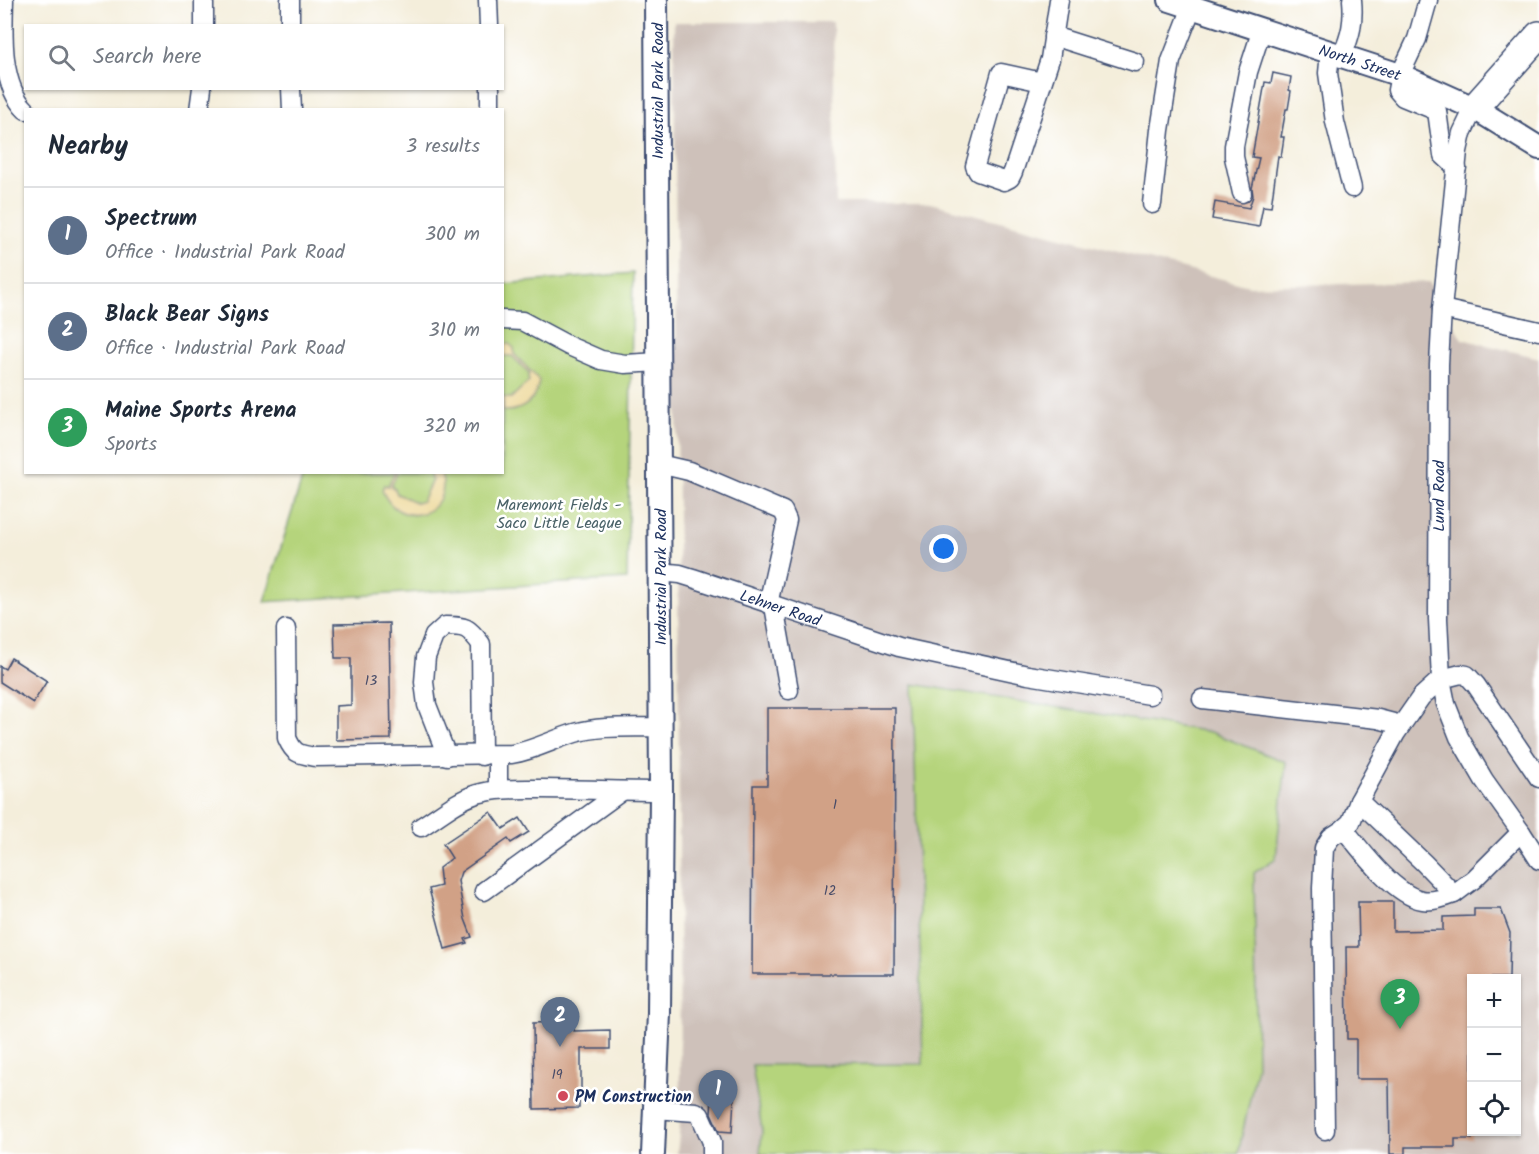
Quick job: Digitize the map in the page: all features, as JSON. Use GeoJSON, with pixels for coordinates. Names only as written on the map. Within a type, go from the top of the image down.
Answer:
{"type":"FeatureCollection","features":[{"type":"Feature","properties":{"kind":"highway"},"geometry":{"type":"LineString","coordinates":[[1475,109],[1539,37]]}},
{"type":"Feature","properties":{"kind":"main road","name":"Industrial Park Road"},"geometry":{"type":"LineString","coordinates":[[653,1154],[659,1013],[661,791],[656,0]]}},
{"type":"Feature","properties":{"kind":"main road","name":"North Street"},"geometry":{"type":"LineString","coordinates":[[1170,0],[1400,75],[1475,109],[1539,147]]}},
{"type":"Feature","properties":{"kind":"street"},"geometry":{"type":"LineString","coordinates":[[4,0],[4,39],[8,72],[15,94],[25,108]]}},
{"type":"Feature","properties":{"kind":"street"},"geometry":{"type":"LineString","coordinates":[[204,0],[204,24]]}},
{"type":"Feature","properties":{"kind":"street"},"geometry":{"type":"LineString","coordinates":[[290,0],[290,24]]}},
{"type":"Feature","properties":{"kind":"street"},"geometry":{"type":"LineString","coordinates":[[488,0],[489,24]]}},
{"type":"Feature","properties":{"kind":"street"},"geometry":{"type":"LineString","coordinates":[[1042,82],[1001,73],[975,166],[978,172],[1004,181],[1010,178],[1013,172],[1050,59],[1059,0]]}},
{"type":"Feature","properties":{"kind":"street"},"geometry":{"type":"LineString","coordinates":[[1352,0],[1350,38],[1336,54],[1328,73],[1335,122],[1352,188]]}},
{"type":"Feature","properties":{"kind":"street"},"geometry":{"type":"LineString","coordinates":[[1428,0],[1417,39],[1400,75],[1397,90],[1400,95],[1437,111],[1443,155],[1457,168]]}},
{"type":"Feature","properties":{"kind":"street"},"geometry":{"type":"LineString","coordinates":[[1152,204],[1160,130],[1171,61],[1192,7]]}},
{"type":"Feature","properties":{"kind":"street"},"geometry":{"type":"LineString","coordinates":[[1242,193],[1234,157],[1234,146],[1248,72],[1262,29]]}},
{"type":"Feature","properties":{"kind":"street"},"geometry":{"type":"LineString","coordinates":[[1053,36],[1135,62]]}},
{"type":"Feature","properties":{"kind":"street"},"geometry":{"type":"LineString","coordinates":[[200,108],[202,90]]}},
{"type":"Feature","properties":{"kind":"street"},"geometry":{"type":"LineString","coordinates":[[291,90],[292,108]]}},
{"type":"Feature","properties":{"kind":"street"},"geometry":{"type":"LineString","coordinates":[[490,90],[490,108]]}},
{"type":"Feature","properties":{"kind":"street","name":"Lund Road"},"geometry":{"type":"LineString","coordinates":[[1475,109],[1462,133],[1458,151],[1442,309],[1439,364],[1438,619],[1441,679],[1446,704],[1458,737],[1485,780],[1530,838],[1539,860]]}},
{"type":"Feature","properties":{"kind":"street"},"geometry":{"type":"LineString","coordinates":[[1442,309],[1539,331]]}},
{"type":"Feature","properties":{"kind":"street"},"geometry":{"type":"LineString","coordinates":[[504,320],[522,321],[601,360],[625,364],[659,362]]}},
{"type":"Feature","properties":{"kind":"street"},"geometry":{"type":"LineString","coordinates":[[659,464],[689,471],[783,511],[788,520],[771,605],[789,690]]}},
{"type":"Feature","properties":{"kind":"street","name":"Lehner Road"},"geometry":{"type":"LineString","coordinates":[[660,572],[693,578],[899,647],[1028,675],[1150,695]]}},
{"type":"Feature","properties":{"kind":"street"},"geometry":{"type":"LineString","coordinates":[[447,756],[427,705],[424,682],[426,657],[434,636],[445,626],[459,626],[471,631],[481,644],[490,755],[498,789]]}},
{"type":"Feature","properties":{"kind":"street"},"geometry":{"type":"LineString","coordinates":[[286,629],[287,738],[292,749],[301,754],[315,757],[490,755],[525,752],[578,732],[661,727]]}},
{"type":"Feature","properties":{"kind":"street"},"geometry":{"type":"LineString","coordinates":[[1325,1130],[1323,859],[1327,842],[1351,822],[1359,801],[1395,733],[1421,698],[1441,679],[1461,674],[1467,675],[1539,778]]}},
{"type":"Feature","properties":{"kind":"street"},"geometry":{"type":"LineString","coordinates":[[1202,699],[1378,718],[1401,725]]}},
{"type":"Feature","properties":{"kind":"street"},"geometry":{"type":"LineString","coordinates":[[422,827],[463,799],[498,789],[661,791]]}},
{"type":"Feature","properties":{"kind":"street"},"geometry":{"type":"LineString","coordinates":[[484,891],[622,791]]}},
{"type":"Feature","properties":{"kind":"street"},"geometry":{"type":"LineString","coordinates":[[1359,801],[1454,894]]}},
{"type":"Feature","properties":{"kind":"street"},"geometry":{"type":"LineString","coordinates":[[1344,829],[1389,880],[1410,896],[1421,900],[1454,894],[1530,838]]}},
{"type":"Feature","properties":{"kind":"street"},"geometry":{"type":"LineString","coordinates":[[655,1109],[696,1112],[700,1115],[712,1142],[712,1154]]}},
{"type":"Feature","properties":{"kind":"shaded area"},"geometry":{"type":"Polygon","coordinates":[[[674,22],[833,22],[836,203],[930,203],[1249,286],[1429,282],[1462,339],[1539,358],[1539,1154],[677,1154],[680,1125],[674,22]]]}},
{"type":"Feature","properties":{"kind":"green space","name":"Maremont Fields - Saco Little League"},"geometry":{"type":"Polygon","coordinates":[[[633,273],[627,579],[264,602],[304,474],[504,474],[504,284],[633,273]]]}},
{"type":"Feature","properties":{"kind":"green space"},"geometry":{"type":"Polygon","coordinates":[[[913,684],[1210,732],[1286,762],[1276,858],[1254,873],[1257,1066],[1238,1154],[760,1154],[762,1131],[752,1065],[923,1064],[913,684]]]}},
{"type":"Feature","properties":{"kind":"sand"},"geometry":{"type":"Polygon","coordinates":[[[509,344],[514,348],[514,354],[539,380],[532,399],[523,407],[510,411],[504,411],[504,397],[511,398],[529,381],[529,373],[512,356],[504,356],[504,346],[509,344]]]}},
{"type":"Feature","properties":{"kind":"sand"},"geometry":{"type":"Polygon","coordinates":[[[394,474],[397,474],[391,487],[397,494],[417,503],[422,501],[432,480],[431,474],[441,474],[443,487],[440,499],[433,508],[412,515],[401,512],[390,504],[382,490],[384,485],[388,486],[394,474]]]}},
{"type":"Feature","properties":{"kind":"building"},"geometry":{"type":"Polygon","coordinates":[[[1273,73],[1291,77],[1289,90],[1291,91],[1281,137],[1284,137],[1281,157],[1278,156],[1271,207],[1263,206],[1259,227],[1212,219],[1215,202],[1249,208],[1259,158],[1252,157],[1265,82],[1271,83],[1273,73]]]}},
{"type":"Feature","properties":{"kind":"building"},"geometry":{"type":"Polygon","coordinates":[[[389,623],[391,739],[336,740],[336,706],[351,705],[351,658],[335,658],[334,624],[389,623]]]}},
{"type":"Feature","properties":{"kind":"building"},"geometry":{"type":"Polygon","coordinates":[[[11,658],[47,681],[33,703],[0,682],[0,666],[5,669],[11,658]]]}},
{"type":"Feature","properties":{"kind":"building"},"geometry":{"type":"Polygon","coordinates":[[[767,708],[895,708],[894,974],[752,974],[753,785],[767,785],[767,708]]]}},
{"type":"Feature","properties":{"kind":"building"},"geometry":{"type":"Polygon","coordinates":[[[491,812],[503,829],[520,818],[529,832],[511,843],[508,839],[461,872],[458,881],[465,919],[472,937],[465,939],[467,943],[445,949],[429,889],[441,886],[439,868],[452,858],[443,844],[491,812]]]}},
{"type":"Feature","properties":{"kind":"building"},"geometry":{"type":"Polygon","coordinates":[[[1358,902],[1393,902],[1393,931],[1443,930],[1443,917],[1474,916],[1474,909],[1501,909],[1510,933],[1509,974],[1467,974],[1467,1136],[1472,1136],[1472,1139],[1455,1139],[1455,1147],[1405,1147],[1405,1154],[1390,1154],[1389,1079],[1356,1079],[1356,1039],[1347,1039],[1346,947],[1359,947],[1358,902]]]}},
{"type":"Feature","properties":{"kind":"building"},"geometry":{"type":"Polygon","coordinates":[[[559,1017],[574,1017],[574,1031],[610,1030],[610,1049],[581,1049],[579,1108],[534,1109],[533,1023],[560,1022],[559,1017]]]}},
{"type":"Feature","properties":{"kind":"building"},"geometry":{"type":"Polygon","coordinates":[[[712,1097],[734,1098],[732,1132],[719,1131],[711,1113],[712,1097]]]}},
{"type":"Feature","properties":{"kind":"place","name":"Maine Sports Arena"},"geometry":{"type":"Point","coordinates":[1400,1029]}},
{"type":"Feature","properties":{"kind":"place","name":"Black Bear Signs"},"geometry":{"type":"Point","coordinates":[560,1047]}},
{"type":"Feature","properties":{"kind":"place","name":"PM Construction"},"geometry":{"type":"Point","coordinates":[563,1096]}},
{"type":"Feature","properties":{"kind":"place","name":"Spectrum"},"geometry":{"type":"Point","coordinates":[718,1120]}}]}
